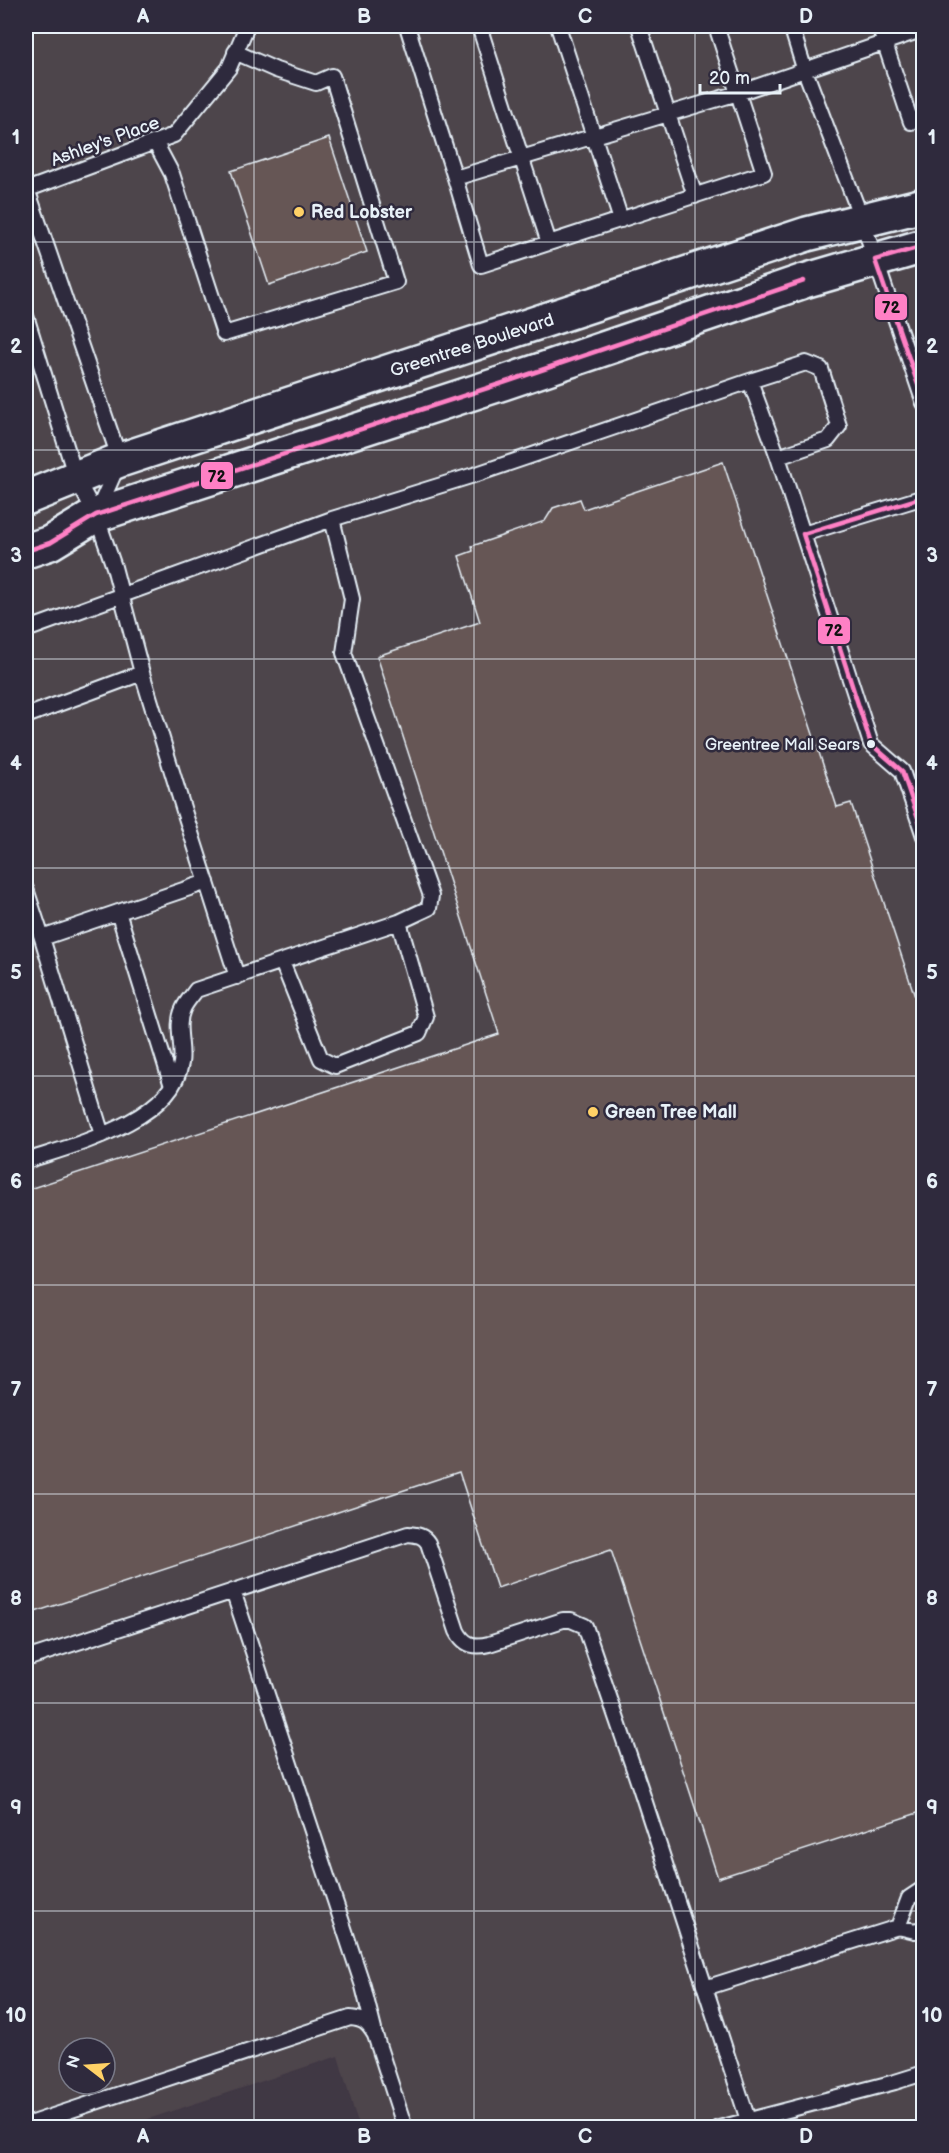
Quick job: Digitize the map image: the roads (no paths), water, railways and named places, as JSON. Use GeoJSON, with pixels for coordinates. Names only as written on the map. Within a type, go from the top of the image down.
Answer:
{"type":"FeatureCollection","features":[{"type":"Feature","properties":{"kind":"main road","name":"Greentree Boulevard"},"geometry":{"type":"LineString","coordinates":[[26,498],[120,460],[807,234],[924,205]]}},
{"type":"Feature","properties":{"kind":"main road"},"geometry":{"type":"LineString","coordinates":[[26,551],[50,543],[96,515],[492,387],[804,281],[924,246]]}},
{"type":"Feature","properties":{"kind":"lane","name":"Ashley's Place"},"geometry":{"type":"LineString","coordinates":[[26,189],[174,135],[229,68],[247,26]]}},
{"type":"Feature","properties":{"kind":"lane"},"geometry":{"type":"LineString","coordinates":[[407,26],[481,266],[764,173],[716,26]]}},
{"type":"Feature","properties":{"kind":"lane"},"geometry":{"type":"LineString","coordinates":[[479,26],[549,243]]}},
{"type":"Feature","properties":{"kind":"lane"},"geometry":{"type":"LineString","coordinates":[[558,26],[621,220]]}},
{"type":"Feature","properties":{"kind":"lane"},"geometry":{"type":"LineString","coordinates":[[639,26],[695,196]]}},
{"type":"Feature","properties":{"kind":"lane"},"geometry":{"type":"LineString","coordinates":[[791,26],[804,68],[862,220],[924,403]]}},
{"type":"Feature","properties":{"kind":"lane"},"geometry":{"type":"LineString","coordinates":[[879,26],[910,122],[924,117]]}},
{"type":"Feature","properties":{"kind":"lane"},"geometry":{"type":"LineString","coordinates":[[455,178],[738,93],[804,68],[924,29]]}},
{"type":"Feature","properties":{"kind":"lane"},"geometry":{"type":"LineString","coordinates":[[155,142],[172,174],[224,334],[396,282],[332,76],[316,83],[276,70],[235,52]]}},
{"type":"Feature","properties":{"kind":"lane"},"geometry":{"type":"LineString","coordinates":[[26,189],[120,460],[96,515]]}},
{"type":"Feature","properties":{"kind":"lane"},"geometry":{"type":"LineString","coordinates":[[26,316],[76,478],[96,515],[122,594],[142,673],[237,977]]}},
{"type":"Feature","properties":{"kind":"lane"},"geometry":{"type":"LineString","coordinates":[[26,630],[332,519],[477,474],[806,363],[821,369],[839,426],[828,440],[778,456]]}},
{"type":"Feature","properties":{"kind":"lane"},"geometry":{"type":"LineString","coordinates":[[750,381],[778,456],[871,744],[902,771],[924,836]]}},
{"type":"Feature","properties":{"kind":"lane"},"geometry":{"type":"LineString","coordinates":[[803,534],[924,497]]}},
{"type":"Feature","properties":{"kind":"lane"},"geometry":{"type":"LineString","coordinates":[[26,1161],[102,1135],[155,1106],[178,1079],[182,1060],[179,1034],[182,1009],[196,990],[399,922],[429,908],[431,896],[345,653],[352,599],[332,519]]}},
{"type":"Feature","properties":{"kind":"lane"},"geometry":{"type":"LineString","coordinates":[[26,716],[142,673]]}},
{"type":"Feature","properties":{"kind":"lane"},"geometry":{"type":"LineString","coordinates":[[42,938],[207,882]]}},
{"type":"Feature","properties":{"kind":"lane"},"geometry":{"type":"LineString","coordinates":[[26,889],[102,1135]]}},
{"type":"Feature","properties":{"kind":"lane"},"geometry":{"type":"LineString","coordinates":[[118,912],[172,1086]]}},
{"type":"Feature","properties":{"kind":"lane"},"geometry":{"type":"LineString","coordinates":[[282,962],[321,1059],[335,1066],[419,1033],[426,1017],[399,922]]}},
{"type":"Feature","properties":{"kind":"lane"},"geometry":{"type":"LineString","coordinates":[[26,1659],[408,1534],[419,1535],[428,1543],[458,1631],[464,1642],[480,1646],[563,1620],[572,1620],[585,1626],[748,2120]]}},
{"type":"Feature","properties":{"kind":"lane"},"geometry":{"type":"LineString","coordinates":[[233,1591],[363,1986],[375,2035],[405,2127]]}},
{"type":"Feature","properties":{"kind":"lane"},"geometry":{"type":"LineString","coordinates":[[898,1927],[909,1898],[924,1888]]}},
{"type":"Feature","properties":{"kind":"lane"},"geometry":{"type":"LineString","coordinates":[[705,1988],[898,1927],[915,1931],[924,1928]]}},
{"type":"Feature","properties":{"kind":"lane"},"geometry":{"type":"LineString","coordinates":[[26,2125],[350,2018],[362,2019],[370,2025],[375,2035]]}},
{"type":"Feature","properties":{"kind":"lane"},"geometry":{"type":"LineString","coordinates":[[719,2127],[924,2073]]}},
{"type":"Feature","properties":{"kind":"place","name":"Red Lobster"},"geometry":{"type":"Point","coordinates":[299,212]}},
{"type":"Feature","properties":{"kind":"place","name":"Greentree Mall Sears"},"geometry":{"type":"Point","coordinates":[871,744]}},
{"type":"Feature","properties":{"kind":"place","name":"Green Tree Mall"},"geometry":{"type":"Point","coordinates":[593,1112]}}]}
